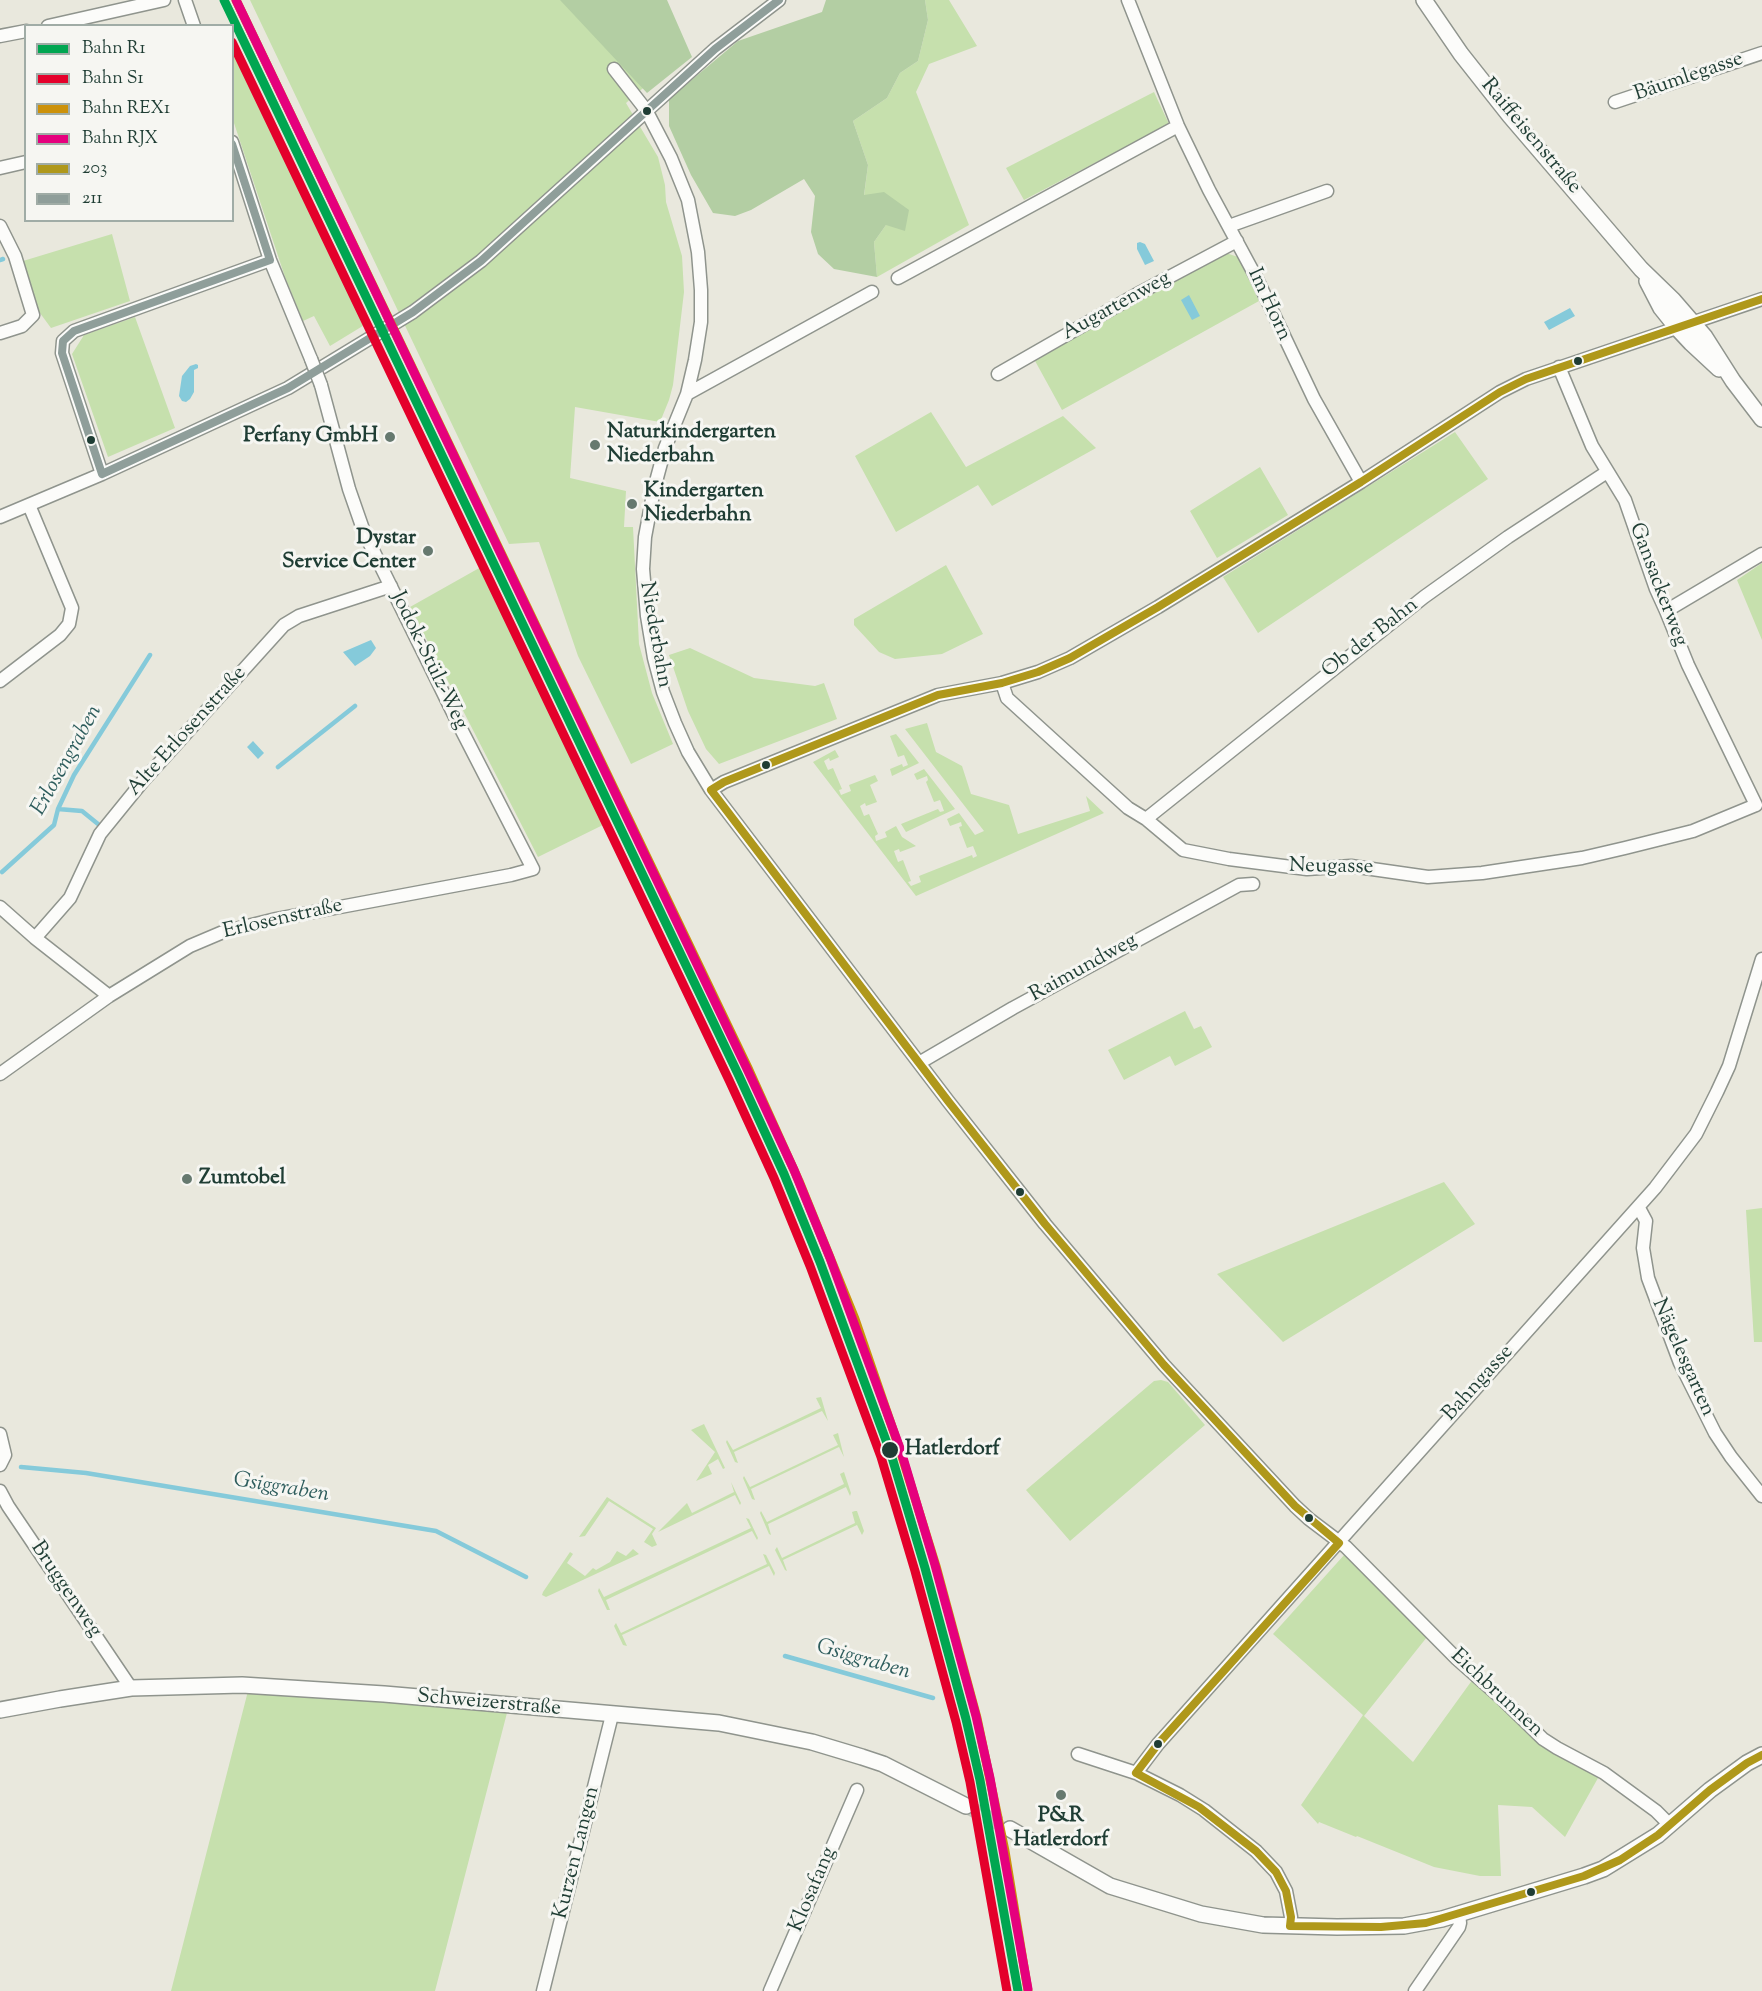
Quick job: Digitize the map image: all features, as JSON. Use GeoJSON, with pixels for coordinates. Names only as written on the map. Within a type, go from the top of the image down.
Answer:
{"type":"FeatureCollection","features":[{"type":"Feature","properties":{"kind":"street"},"geometry":{"type":"LineString","coordinates":[[57,24],[164,0]]}},
{"type":"Feature","properties":{"kind":"street"},"geometry":{"type":"LineString","coordinates":[[185,0],[193,24]]}},
{"type":"Feature","properties":{"kind":"street"},"geometry":{"type":"LineString","coordinates":[[0,517],[102,474],[288,388],[413,312],[481,261],[715,49],[779,0]]}},
{"type":"Feature","properties":{"kind":"street","name":"Im Horn"},"geometry":{"type":"LineString","coordinates":[[1128,0],[1178,126],[1314,399],[1361,483]]}},
{"type":"Feature","properties":{"kind":"street","name":"Raiffeisenstraße"},"geometry":{"type":"LineString","coordinates":[[1424,0],[1480,79],[1641,270],[1673,300],[1706,337],[1732,381],[1762,419]]}},
{"type":"Feature","properties":{"kind":"street"},"geometry":{"type":"LineString","coordinates":[[0,36],[24,31]]}},
{"type":"Feature","properties":{"kind":"street","name":"Bäumlegasse"},"geometry":{"type":"LineString","coordinates":[[1615,102],[1762,53]]}},
{"type":"Feature","properties":{"kind":"street","name":"Niederbahn"},"geometry":{"type":"LineString","coordinates":[[614,69],[646,110],[671,158],[688,200],[698,252],[701,322],[695,360],[687,394],[665,448],[645,537],[644,590],[654,658],[663,692],[688,752],[711,790],[1033,1209],[1164,1365],[1295,1506],[1339,1543]]}},
{"type":"Feature","properties":{"kind":"street"},"geometry":{"type":"LineString","coordinates":[[898,278],[1178,126]]}},
{"type":"Feature","properties":{"kind":"street","name":"Jodok-Stülz-Weg"},"geometry":{"type":"LineString","coordinates":[[234,148],[270,260],[321,385],[349,489],[364,532],[533,869]]}},
{"type":"Feature","properties":{"kind":"street"},"geometry":{"type":"LineString","coordinates":[[0,168],[24,162]]}},
{"type":"Feature","properties":{"kind":"street"},"geometry":{"type":"LineString","coordinates":[[1229,226],[1328,191]]}},
{"type":"Feature","properties":{"kind":"street"},"geometry":{"type":"LineString","coordinates":[[0,226],[15,256],[33,315],[22,326],[0,333]]}},
{"type":"Feature","properties":{"kind":"street","name":"Augartenweg"},"geometry":{"type":"LineString","coordinates":[[998,374],[1237,241]]}},
{"type":"Feature","properties":{"kind":"street"},"geometry":{"type":"LineString","coordinates":[[102,474],[62,353],[63,341],[74,331],[270,260]]}},
{"type":"Feature","properties":{"kind":"street","name":"Raiffeisenstraße"},"geometry":{"type":"LineString","coordinates":[[1641,270],[1661,308],[1677,328],[1732,381]]}},
{"type":"Feature","properties":{"kind":"street"},"geometry":{"type":"LineString","coordinates":[[687,394],[872,292]]}},
{"type":"Feature","properties":{"kind":"street"},"geometry":{"type":"LineString","coordinates":[[711,790],[724,782],[938,695],[1002,683],[1038,672],[1070,658],[1361,483],[1500,392],[1526,379],[1559,367],[1762,299]]}},
{"type":"Feature","properties":{"kind":"street","name":"Gansackerweg"},"geometry":{"type":"LineString","coordinates":[[1559,367],[1592,446],[1625,500],[1656,589],[1688,665],[1759,806]]}},
{"type":"Feature","properties":{"kind":"street","name":"Ob der Bahn"},"geometry":{"type":"LineString","coordinates":[[1146,819],[1424,597],[1508,537],[1607,472]]}},
{"type":"Feature","properties":{"kind":"street"},"geometry":{"type":"LineString","coordinates":[[0,681],[60,634],[69,624],[72,608],[29,505]]}},
{"type":"Feature","properties":{"kind":"street"},"geometry":{"type":"LineString","coordinates":[[1666,610],[1762,554]]}},
{"type":"Feature","properties":{"kind":"street","name":"Alte Erlosenstraße"},"geometry":{"type":"LineString","coordinates":[[35,938],[70,898],[100,834],[143,781],[284,625],[298,616],[391,586]]}},
{"type":"Feature","properties":{"kind":"street","name":"Neugasse"},"geometry":{"type":"LineString","coordinates":[[1002,683],[1007,698],[1128,808],[1146,819],[1183,849],[1282,867],[1314,869],[1351,866],[1428,877],[1482,873],[1582,858],[1693,831],[1759,806]]}},
{"type":"Feature","properties":{"kind":"street","name":"Erlosenstraße"},"geometry":{"type":"LineString","coordinates":[[0,1074],[109,996],[190,946],[223,932],[276,919],[533,869]]}},
{"type":"Feature","properties":{"kind":"street","name":"Raimundweg"},"geometry":{"type":"LineString","coordinates":[[919,1063],[1013,1008],[1239,885],[1253,884]]}},
{"type":"Feature","properties":{"kind":"street"},"geometry":{"type":"LineString","coordinates":[[0,906],[35,938],[109,996]]}},
{"type":"Feature","properties":{"kind":"street","name":"Bahngasse"},"geometry":{"type":"LineString","coordinates":[[1136,1773],[1158,1744],[1639,1208],[1696,1134],[1729,1066],[1762,959]]}},
{"type":"Feature","properties":{"kind":"street","name":"Nägelesgarten"},"geometry":{"type":"LineString","coordinates":[[1639,1208],[1646,1221],[1643,1248],[1648,1278],[1680,1363],[1715,1433],[1762,1496]]}},
{"type":"Feature","properties":{"kind":"street"},"geometry":{"type":"LineString","coordinates":[[0,1434],[5,1455],[0,1465]]}},
{"type":"Feature","properties":{"kind":"street","name":"Bruggenweg"},"geometry":{"type":"LineString","coordinates":[[0,1491],[131,1688]]}},
{"type":"Feature","properties":{"kind":"street","name":"Eichbrunnen"},"geometry":{"type":"LineString","coordinates":[[1339,1543],[1346,1547],[1457,1659],[1543,1739],[1604,1773],[1670,1824]]}},
{"type":"Feature","properties":{"kind":"street","name":"Schweizerstraße"},"geometry":{"type":"LineString","coordinates":[[0,1710],[131,1688],[250,1685],[718,1723],[812,1742],[883,1764],[966,1806]]}},
{"type":"Feature","properties":{"kind":"street","name":"Kurzen Langen"},"geometry":{"type":"LineString","coordinates":[[543,1991],[612,1715]]}},
{"type":"Feature","properties":{"kind":"street"},"geometry":{"type":"LineString","coordinates":[[1078,1754],[1136,1773],[1194,1804],[1256,1851],[1276,1872],[1286,1891],[1291,1917],[1290,1926]]}},
{"type":"Feature","properties":{"kind":"street"},"geometry":{"type":"LineString","coordinates":[[1010,1829],[1110,1886],[1202,1914],[1263,1925],[1404,1926],[1459,1914],[1603,1869],[1648,1841],[1710,1790],[1762,1755]]}},
{"type":"Feature","properties":{"kind":"street","name":"Klosafang"},"geometry":{"type":"LineString","coordinates":[[770,1991],[857,1790]]}},
{"type":"Feature","properties":{"kind":"street"},"geometry":{"type":"LineString","coordinates":[[1415,1991],[1459,1927],[1459,1914]]}},
{"type":"Feature","properties":{"kind":"green space"},"geometry":{"type":"Polygon","coordinates":[[[250,0],[656,0],[681,55],[626,103],[658,157],[665,185],[666,202],[682,256],[684,292],[673,385],[660,422],[575,407],[570,478],[626,491],[624,527],[633,527],[639,644],[652,693],[673,744],[631,764],[578,656],[539,542],[509,544],[250,0]]]}},
{"type":"Feature","properties":{"kind":"green space"},"geometry":{"type":"Polygon","coordinates":[[[560,0],[667,0],[692,57],[647,93],[560,0]]]}},
{"type":"Feature","properties":{"kind":"green space"},"geometry":{"type":"Polygon","coordinates":[[[826,0],[925,0],[928,20],[918,61],[900,73],[887,98],[853,121],[868,165],[864,195],[884,192],[909,210],[905,231],[886,225],[874,242],[877,277],[834,269],[818,254],[811,232],[815,196],[804,179],[751,210],[735,216],[713,213],[691,175],[669,126],[669,99],[738,41],[822,12],[826,0]]]}},
{"type":"Feature","properties":{"kind":"green space"},"geometry":{"type":"Polygon","coordinates":[[[925,0],[949,0],[977,46],[929,64],[916,92],[969,225],[877,277],[874,242],[886,225],[864,196],[868,165],[853,121],[887,98],[900,73],[918,61],[928,20],[925,0]]]}},
{"type":"Feature","properties":{"kind":"green space"},"geometry":{"type":"Polygon","coordinates":[[[234,55],[366,324],[330,346],[314,316],[303,321],[285,277],[234,123],[234,55]]]}},
{"type":"Feature","properties":{"kind":"green space"},"geometry":{"type":"Polygon","coordinates":[[[1154,92],[1169,124],[1024,200],[1006,168],[1154,92]]]}},
{"type":"Feature","properties":{"kind":"green space"},"geometry":{"type":"Polygon","coordinates":[[[112,234],[130,301],[51,328],[37,309],[23,261],[112,234]]]}},
{"type":"Feature","properties":{"kind":"green space"},"geometry":{"type":"Polygon","coordinates":[[[1226,253],[1238,257],[1259,301],[1062,410],[1034,359],[1226,253]]]}},
{"type":"Feature","properties":{"kind":"green space"},"geometry":{"type":"Polygon","coordinates":[[[135,317],[175,428],[108,457],[72,354],[84,335],[135,317]]]}},
{"type":"Feature","properties":{"kind":"green space"},"geometry":{"type":"Polygon","coordinates":[[[931,412],[966,467],[1063,416],[1096,448],[992,506],[978,485],[896,532],[855,456],[931,412]]]}},
{"type":"Feature","properties":{"kind":"green space"},"geometry":{"type":"Polygon","coordinates":[[[1455,432],[1488,479],[1258,633],[1223,577],[1455,432]]]}},
{"type":"Feature","properties":{"kind":"green space"},"geometry":{"type":"Polygon","coordinates":[[[1260,467],[1288,515],[1217,558],[1190,511],[1260,467]]]}},
{"type":"Feature","properties":{"kind":"green space"},"geometry":{"type":"Polygon","coordinates":[[[1762,563],[1762,640],[1737,580],[1762,563]]]}},
{"type":"Feature","properties":{"kind":"green space"},"geometry":{"type":"Polygon","coordinates":[[[946,565],[983,634],[942,654],[895,659],[879,652],[854,625],[854,619],[946,565]]]}},
{"type":"Feature","properties":{"kind":"green space"},"geometry":{"type":"Polygon","coordinates":[[[481,567],[607,823],[538,857],[410,607],[481,567]]]}},
{"type":"Feature","properties":{"kind":"green space"},"geometry":{"type":"Polygon","coordinates":[[[690,648],[754,678],[815,686],[824,683],[837,719],[719,764],[706,749],[688,711],[669,655],[690,648]]]}},
{"type":"Feature","properties":{"kind":"green space"},"geometry":{"type":"Polygon","coordinates":[[[927,723],[936,752],[962,766],[971,794],[1009,805],[1018,834],[1090,811],[1086,796],[1104,813],[916,896],[813,762],[835,750],[839,757],[824,761],[828,770],[833,768],[842,789],[839,790],[841,795],[851,791],[849,785],[875,775],[878,781],[870,785],[877,802],[860,806],[864,816],[869,814],[878,834],[875,836],[876,841],[887,837],[885,832],[896,826],[902,837],[916,846],[900,852],[899,849],[894,851],[898,862],[903,860],[911,886],[921,882],[919,876],[972,855],[973,858],[977,856],[973,846],[967,848],[959,827],[962,826],[961,822],[950,826],[947,819],[959,813],[975,835],[984,831],[905,729],[927,723]]]}},
{"type":"Feature","properties":{"kind":"green space"},"geometry":{"type":"Polygon","coordinates":[[[896,734],[919,763],[892,776],[890,769],[902,764],[903,767],[908,765],[904,755],[898,757],[890,736],[896,734]]]}},
{"type":"Feature","properties":{"kind":"green space"},"geometry":{"type":"Polygon","coordinates":[[[924,769],[955,809],[906,832],[901,824],[938,809],[940,812],[944,811],[940,800],[934,802],[926,782],[927,776],[917,780],[914,774],[924,769]]]}},
{"type":"Feature","properties":{"kind":"green space"},"geometry":{"type":"Polygon","coordinates":[[[1185,1011],[1194,1029],[1201,1026],[1212,1047],[1175,1066],[1170,1056],[1124,1080],[1108,1050],[1185,1011]]]}},
{"type":"Feature","properties":{"kind":"green space"},"geometry":{"type":"Polygon","coordinates":[[[1444,1182],[1475,1224],[1283,1342],[1217,1274],[1444,1182]]]}},
{"type":"Feature","properties":{"kind":"green space"},"geometry":{"type":"Polygon","coordinates":[[[1762,1208],[1762,1342],[1754,1342],[1746,1210],[1762,1208]]]}},
{"type":"Feature","properties":{"kind":"green space"},"geometry":{"type":"Polygon","coordinates":[[[1154,1381],[1168,1382],[1205,1425],[1070,1541],[1026,1490],[1154,1381]]]}},
{"type":"Feature","properties":{"kind":"green space"},"geometry":{"type":"Polygon","coordinates":[[[821,1397],[828,1421],[822,1411],[734,1452],[738,1463],[735,1462],[727,1440],[733,1450],[821,1408],[816,1398],[821,1397]]]}},
{"type":"Feature","properties":{"kind":"green space"},"geometry":{"type":"Polygon","coordinates":[[[704,1424],[725,1468],[723,1469],[718,1459],[708,1465],[712,1474],[696,1481],[715,1452],[691,1430],[704,1424]]]}},
{"type":"Feature","properties":{"kind":"green space"},"geometry":{"type":"Polygon","coordinates":[[[838,1433],[844,1457],[839,1447],[751,1489],[755,1500],[752,1499],[744,1476],[750,1487],[838,1445],[833,1435],[838,1433]]]}},
{"type":"Feature","properties":{"kind":"green space"},"geometry":{"type":"Polygon","coordinates":[[[844,1472],[850,1496],[846,1487],[768,1524],[771,1535],[769,1534],[761,1511],[767,1522],[844,1484],[840,1474],[844,1472]]]}},
{"type":"Feature","properties":{"kind":"green space"},"geometry":{"type":"Polygon","coordinates":[[[731,1482],[740,1505],[735,1495],[658,1532],[687,1503],[692,1513],[734,1492],[731,1482]]]}},
{"type":"Feature","properties":{"kind":"green space"},"geometry":{"type":"Polygon","coordinates":[[[607,1497],[656,1528],[652,1534],[657,1545],[652,1547],[644,1542],[653,1529],[609,1501],[585,1536],[579,1537],[607,1497]]]}},
{"type":"Feature","properties":{"kind":"green space"},"geometry":{"type":"Polygon","coordinates":[[[857,1511],[864,1531],[862,1535],[857,1525],[783,1560],[787,1571],[785,1570],[775,1550],[777,1547],[782,1558],[855,1523],[852,1512],[857,1511]]]}},
{"type":"Feature","properties":{"kind":"green space"},"geometry":{"type":"Polygon","coordinates":[[[746,1518],[749,1519],[757,1540],[752,1531],[606,1600],[610,1610],[607,1610],[598,1591],[599,1588],[604,1597],[751,1528],[746,1518]]]}},
{"type":"Feature","properties":{"kind":"green space"},"geometry":{"type":"Polygon","coordinates":[[[633,1549],[639,1554],[546,1597],[542,1595],[570,1552],[573,1554],[567,1563],[585,1576],[593,1568],[596,1570],[610,1562],[617,1551],[626,1556],[633,1549]]]}},
{"type":"Feature","properties":{"kind":"green space"},"geometry":{"type":"Polygon","coordinates":[[[763,1554],[766,1555],[775,1573],[774,1576],[769,1566],[622,1635],[627,1646],[623,1645],[614,1626],[616,1623],[621,1633],[767,1564],[763,1554]]]}},
{"type":"Feature","properties":{"kind":"green space"},"geometry":{"type":"Polygon","coordinates":[[[1345,1554],[1427,1637],[1364,1716],[1413,1762],[1473,1679],[1542,1744],[1598,1778],[1565,1837],[1532,1807],[1498,1805],[1501,1876],[1480,1876],[1434,1867],[1357,1836],[1319,1822],[1318,1824],[1301,1805],[1363,1715],[1273,1634],[1345,1554]]]}},
{"type":"Feature","properties":{"kind":"green space"},"geometry":{"type":"Polygon","coordinates":[[[248,1691],[508,1709],[435,1991],[171,1991],[248,1691]]]}},
{"type":"Feature","properties":{"kind":"water"},"geometry":{"type":"Polygon","coordinates":[[[1137,243],[1145,244],[1154,261],[1145,265],[1137,249],[1137,243]]]}},
{"type":"Feature","properties":{"kind":"water"},"geometry":{"type":"Polygon","coordinates":[[[1189,295],[1200,316],[1192,320],[1181,300],[1189,295]]]}},
{"type":"Feature","properties":{"kind":"water"},"geometry":{"type":"Polygon","coordinates":[[[1570,308],[1575,316],[1549,330],[1544,322],[1570,308]]]}},
{"type":"Feature","properties":{"kind":"water"},"geometry":{"type":"Polygon","coordinates":[[[196,364],[198,368],[194,370],[194,392],[186,402],[182,401],[179,396],[182,376],[190,366],[196,364]]]}},
{"type":"Feature","properties":{"kind":"water"},"geometry":{"type":"Polygon","coordinates":[[[371,640],[376,648],[370,656],[355,666],[343,652],[371,640]]]}},
{"type":"Feature","properties":{"kind":"water"},"geometry":{"type":"Polygon","coordinates":[[[253,741],[264,753],[258,759],[247,747],[253,741]]]}},
{"type":"Feature","properties":{"kind":"waterway","name":"Erlosengraben"},"geometry":{"type":"LineString","coordinates":[[2,872],[54,825],[58,809],[74,775],[150,655]]}},
{"type":"Feature","properties":{"kind":"waterway"},"geometry":{"type":"LineString","coordinates":[[278,767],[355,706]]}},
{"type":"Feature","properties":{"kind":"waterway"},"geometry":{"type":"LineString","coordinates":[[58,809],[82,811],[98,824]]}},
{"type":"Feature","properties":{"kind":"waterway","name":"Gsiggraben"},"geometry":{"type":"LineString","coordinates":[[21,1467],[86,1473],[436,1531],[526,1577]]}},
{"type":"Feature","properties":{"kind":"waterway","name":"Gsiggraben"},"geometry":{"type":"LineString","coordinates":[[785,1656],[933,1698]]}},
{"type":"Feature","properties":{"kind":"tunnel"},"geometry":{"type":"LineString","coordinates":[[966,1806],[1010,1829]]}},
{"type":"Feature","properties":{"kind":"rail line","name":"R1"},"geometry":{"type":"LineString","coordinates":[[224,0],[739,1076],[784,1174],[820,1262],[891,1454],[925,1568],[980,1780],[1018,1991]]}},
{"type":"Feature","properties":{"kind":"rail line","name":"REX1"},"geometry":{"type":"LineString","coordinates":[[236,0],[749,1070],[799,1181],[855,1319],[900,1450],[936,1566],[977,1718],[1005,1851],[1028,1991]]}},
{"type":"Feature","properties":{"kind":"rail line","name":"RJX"},"geometry":{"type":"LineString","coordinates":[[236,0],[748,1071],[794,1170],[830,1258],[901,1451],[976,1716],[990,1778],[1028,1989]]}},
{"type":"Feature","properties":{"kind":"rail line","name":"S1"},"geometry":{"type":"LineString","coordinates":[[234,46],[729,1080],[774,1178],[810,1266],[881,1457],[915,1571],[970,1782],[1007,1991]]}},
{"type":"Feature","properties":{"kind":"transit line","name":"211"},"geometry":{"type":"LineString","coordinates":[[102,474],[288,388],[413,312],[481,261],[715,49],[779,0]]}},
{"type":"Feature","properties":{"kind":"transit line","name":"211"},"geometry":{"type":"LineString","coordinates":[[234,150],[270,260]]}},
{"type":"Feature","properties":{"kind":"transit line","name":"211"},"geometry":{"type":"LineString","coordinates":[[102,474],[62,353],[63,341],[74,331],[270,260]]}},
{"type":"Feature","properties":{"kind":"transit line","name":"203"},"geometry":{"type":"LineString","coordinates":[[711,790],[724,782],[938,695],[1002,683],[1038,672],[1070,658],[1158,607],[1361,482],[1500,392],[1526,379],[1762,299]]}},
{"type":"Feature","properties":{"kind":"transit line","name":"203"},"geometry":{"type":"LineString","coordinates":[[711,790],[948,1101],[1045,1224],[1164,1365],[1295,1506],[1339,1543]]}},
{"type":"Feature","properties":{"kind":"transit line","name":"203"},"geometry":{"type":"LineString","coordinates":[[1136,1773],[1158,1744],[1339,1543]]}},
{"type":"Feature","properties":{"kind":"transit line","name":"203"},"geometry":{"type":"LineString","coordinates":[[1290,1926],[1381,1927],[1426,1923],[1584,1876],[1620,1860],[1658,1835],[1710,1790],[1762,1755]]}},
{"type":"Feature","properties":{"kind":"transit line","name":"203"},"geometry":{"type":"LineString","coordinates":[[1136,1773],[1199,1807],[1256,1851],[1276,1872],[1286,1891],[1291,1917],[1290,1926]]}},
{"type":"Feature","properties":{"kind":"place","name":"Perfany GmbH"},"geometry":{"type":"Point","coordinates":[390,437]}},
{"type":"Feature","properties":{"kind":"place","name":"Naturkindergarten Niederbahn"},"geometry":{"type":"Point","coordinates":[595,445]}},
{"type":"Feature","properties":{"kind":"place","name":"Kindergarten Niederbahn"},"geometry":{"type":"Point","coordinates":[632,504]}},
{"type":"Feature","properties":{"kind":"place","name":"Dystar Service Center"},"geometry":{"type":"Point","coordinates":[428,551]}},
{"type":"Feature","properties":{"kind":"place","name":"Zumtobel"},"geometry":{"type":"Point","coordinates":[187,1179]}},
{"type":"Feature","properties":{"kind":"place","name":"Hatlerdorf"},"geometry":{"type":"Point","coordinates":[890,1450]}},
{"type":"Feature","properties":{"kind":"place","name":"P&R Hatlerdorf"},"geometry":{"type":"Point","coordinates":[1061,1795]}}]}
